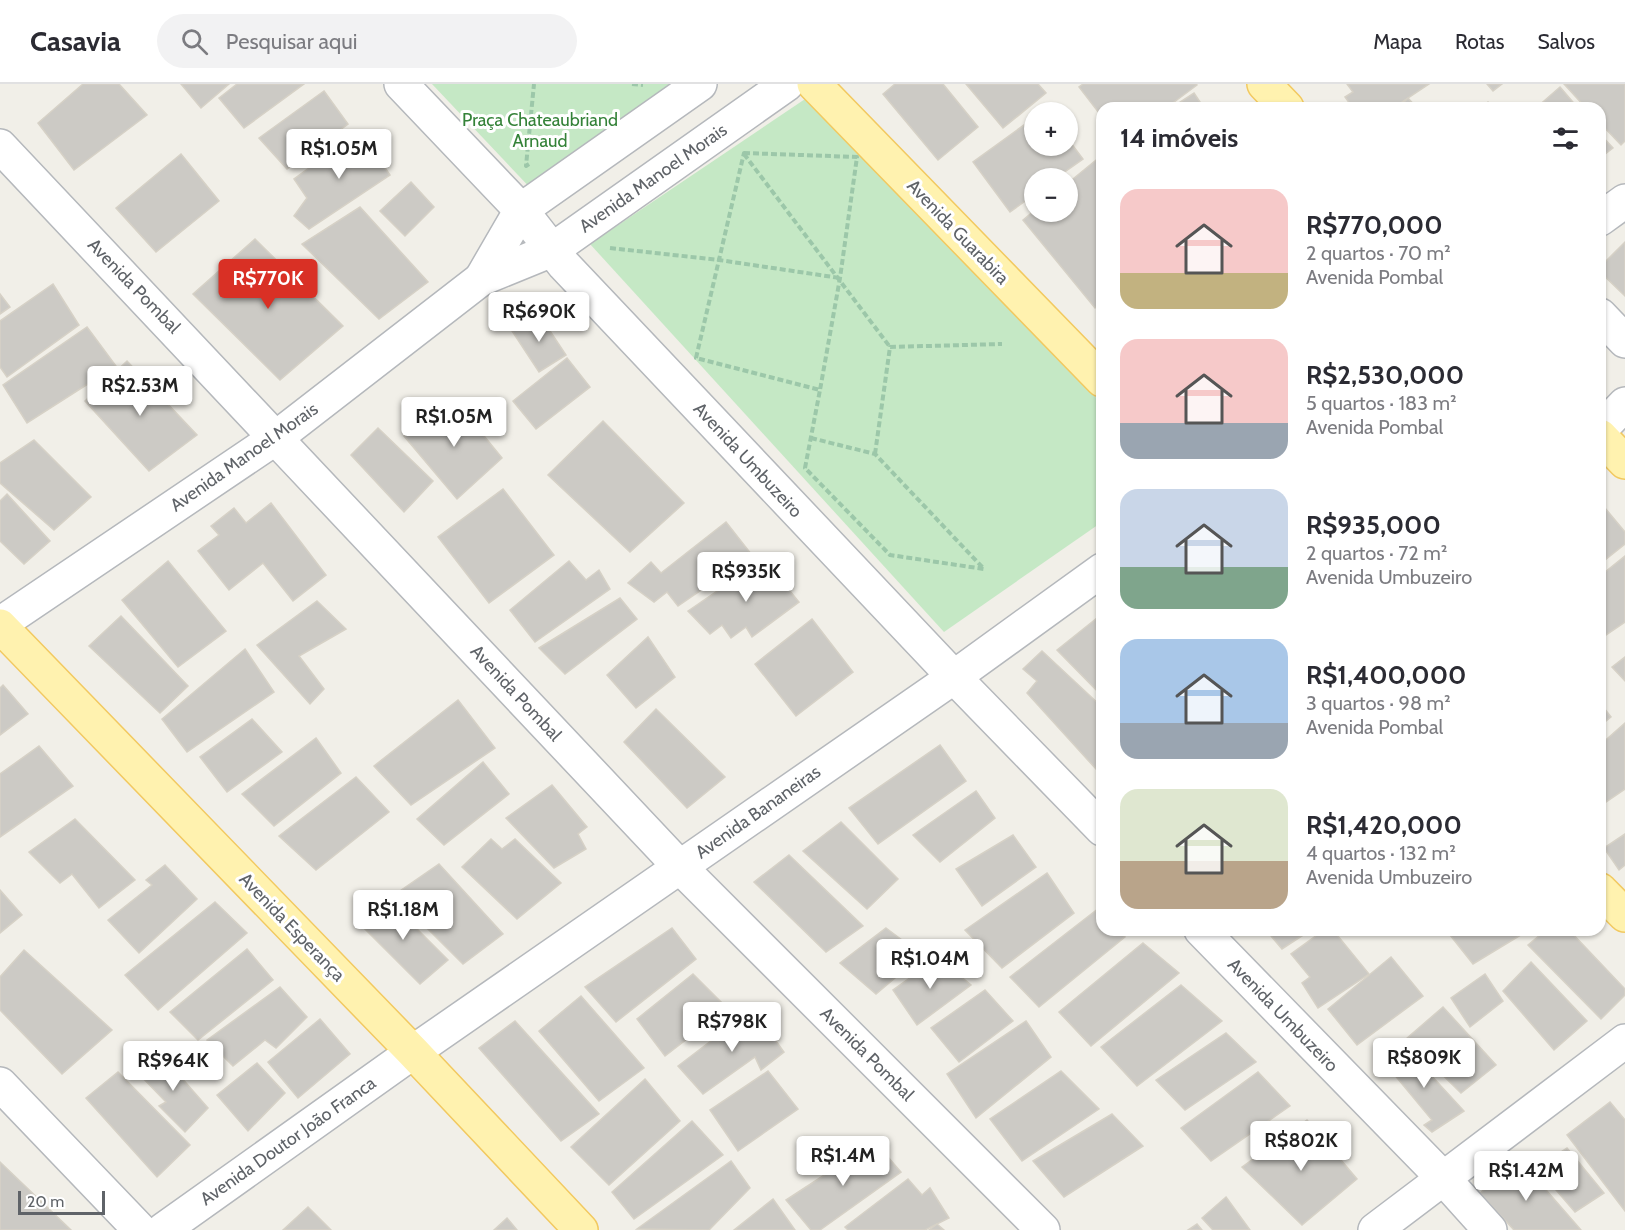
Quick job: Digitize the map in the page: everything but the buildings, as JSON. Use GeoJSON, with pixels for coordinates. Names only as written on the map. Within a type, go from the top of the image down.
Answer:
{"type":"FeatureCollection","features":[{"type":"Feature","properties":{"kind":"main road","name":"Avenida Guarabira"},"geometry":{"type":"LineString","coordinates":[[814,84],[1096,374]]}},
{"type":"Feature","properties":{"kind":"main road"},"geometry":{"type":"LineString","coordinates":[[1264,84],[1281,102]]}},
{"type":"Feature","properties":{"kind":"main road"},"geometry":{"type":"LineString","coordinates":[[1606,442],[1625,462]]}},
{"type":"Feature","properties":{"kind":"main road","name":"Avenida Esperança"},"geometry":{"type":"LineString","coordinates":[[0,625],[413,1052],[581,1230]]}},
{"type":"Feature","properties":{"kind":"main road"},"geometry":{"type":"LineString","coordinates":[[1606,896],[1625,915]]}},
{"type":"Feature","properties":{"kind":"street","name":"Avenida Umbuzeiro"},"geometry":{"type":"LineString","coordinates":[[401,84],[521,210],[552,250],[954,677],[1096,824]]}},
{"type":"Feature","properties":{"kind":"street","name":"Avenida Manoel Morais"},"geometry":{"type":"LineString","coordinates":[[482,279],[521,210],[700,84]]}},
{"type":"Feature","properties":{"kind":"street","name":"Avenida Manoel Morais"},"geometry":{"type":"LineString","coordinates":[[0,625],[277,437],[482,279],[552,250],[787,84]]}},
{"type":"Feature","properties":{"kind":"street","name":"Avenida Pombal"},"geometry":{"type":"LineString","coordinates":[[0,146],[277,437],[679,866],[1043,1230]]}},
{"type":"Feature","properties":{"kind":"street"},"geometry":{"type":"LineString","coordinates":[[1606,215],[1625,201]]}},
{"type":"Feature","properties":{"kind":"street"},"geometry":{"type":"LineString","coordinates":[[1606,321],[1625,341]]}},
{"type":"Feature","properties":{"kind":"street"},"geometry":{"type":"LineString","coordinates":[[1606,424],[1625,404]]}},
{"type":"Feature","properties":{"kind":"street","name":"Avenida Bananeiras"},"geometry":{"type":"LineString","coordinates":[[413,1052],[954,677],[1096,574]]}},
{"type":"Feature","properties":{"kind":"street","name":"Avenida Umbuzeiro"},"geometry":{"type":"LineString","coordinates":[[1207,936],[1444,1179],[1490,1230]]}},
{"type":"Feature","properties":{"kind":"street"},"geometry":{"type":"LineString","coordinates":[[1375,1230],[1625,1041]]}},
{"type":"Feature","properties":{"kind":"street","name":"Avenida Doutor João Franca"},"geometry":{"type":"LineString","coordinates":[[163,1230],[413,1052]]}},
{"type":"Feature","properties":{"kind":"street"},"geometry":{"type":"LineString","coordinates":[[0,1084],[140,1230]]}},
{"type":"Feature","properties":{"kind":"path"},"geometry":{"type":"LineString","coordinates":[[534,84],[526,166],[536,159]]}},
{"type":"Feature","properties":{"kind":"path"},"geometry":{"type":"LineString","coordinates":[[632,84],[645,85]]}},
{"type":"Feature","properties":{"kind":"path"},"geometry":{"type":"LineString","coordinates":[[634,92],[645,85]]}},
{"type":"Feature","properties":{"kind":"path"},"geometry":{"type":"LineString","coordinates":[[744,153],[696,358],[820,390]]}},
{"type":"Feature","properties":{"kind":"path"},"geometry":{"type":"LineString","coordinates":[[744,153],[890,347],[874,454]]}},
{"type":"Feature","properties":{"kind":"path"},"geometry":{"type":"LineString","coordinates":[[744,153],[857,157],[840,278],[805,468],[890,555],[984,568],[874,454],[811,438]]}},
{"type":"Feature","properties":{"kind":"path"},"geometry":{"type":"LineString","coordinates":[[592,220],[608,247],[719,260],[840,278]]}},
{"type":"Feature","properties":{"kind":"path"},"geometry":{"type":"LineString","coordinates":[[890,347],[1002,344]]}},
{"type":"Feature","properties":{"kind":"green space","name":"Praça Chateaubriand Arnaud"},"geometry":{"type":"Polygon","coordinates":[[[432,84],[669,84],[536,194],[432,84]]]}},
{"type":"Feature","properties":{"kind":"green space"},"geometry":{"type":"Polygon","coordinates":[[[814,93],[1096,398],[1096,526],[944,632],[590,244],[814,93]]]}}]}
